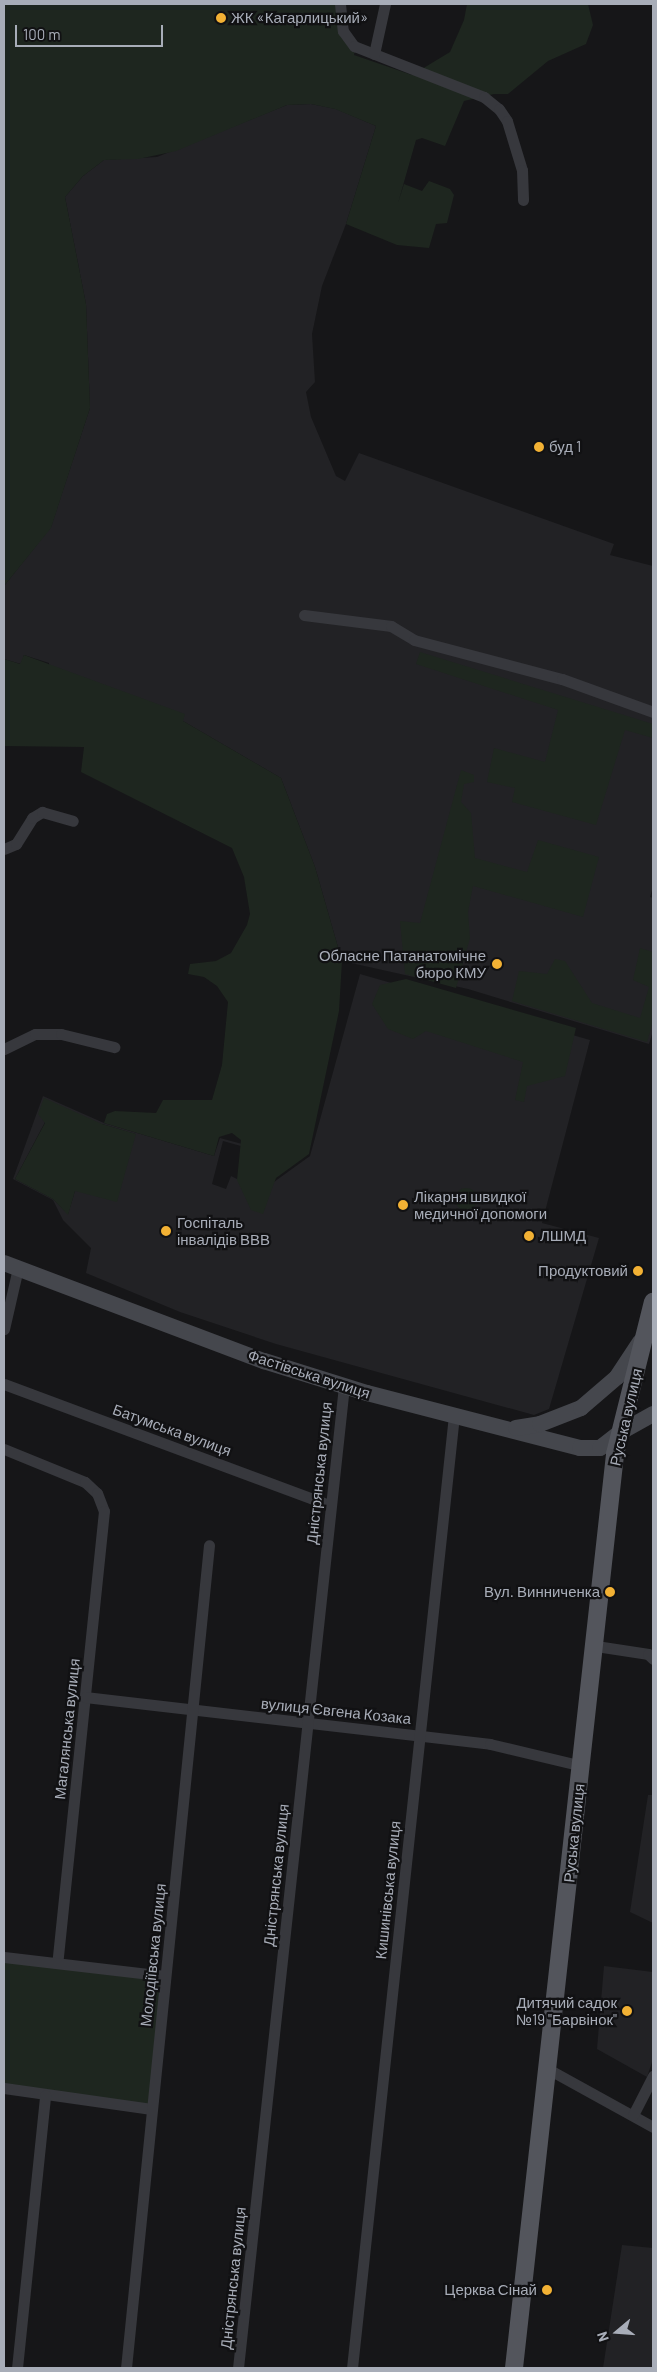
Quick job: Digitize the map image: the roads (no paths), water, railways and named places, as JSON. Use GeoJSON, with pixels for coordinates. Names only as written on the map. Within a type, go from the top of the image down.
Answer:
{"type":"FeatureCollection","features":[{"type":"Feature","properties":{"kind":"main road","name":"Фастівська вулиця"},"geometry":{"type":"LineString","coordinates":[[11,1265],[264,1361],[344,1386],[580,1448],[600,1448],[619,1433],[653,1414]]}},
{"type":"Feature","properties":{"kind":"main road","name":"Руська вулиця"},"geometry":{"type":"LineString","coordinates":[[514,2368],[619,1433],[653,1302]]}},
{"type":"Feature","properties":{"kind":"main road"},"geometry":{"type":"LineString","coordinates":[[509,1430],[540,1424],[582,1408],[618,1375],[645,1332]]}},
{"type":"Feature","properties":{"kind":"street"},"geometry":{"type":"LineString","coordinates":[[340,4],[343,31],[354,46],[484,97],[499,109],[507,121],[522,170],[523,200]]}},
{"type":"Feature","properties":{"kind":"street"},"geometry":{"type":"LineString","coordinates":[[374,54],[385,4]]}},
{"type":"Feature","properties":{"kind":"street"},"geometry":{"type":"LineString","coordinates":[[304,615],[391,626],[414,640],[562,679],[653,712]]}},
{"type":"Feature","properties":{"kind":"street"},"geometry":{"type":"LineString","coordinates":[[4,849],[16,844],[24,828],[42,812],[73,821]]}},
{"type":"Feature","properties":{"kind":"street"},"geometry":{"type":"LineString","coordinates":[[4,1049],[35,1034],[61,1034],[114,1047]]}},
{"type":"Feature","properties":{"kind":"street"},"geometry":{"type":"LineString","coordinates":[[4,1328],[11,1265]]}},
{"type":"Feature","properties":{"kind":"street","name":"Батумська вулиця"},"geometry":{"type":"LineString","coordinates":[[4,1384],[330,1505]]}},
{"type":"Feature","properties":{"kind":"street","name":"Дністрянська вулиця"},"geometry":{"type":"LineString","coordinates":[[238,2368],[344,1386]]}},
{"type":"Feature","properties":{"kind":"street","name":"Кишинівська вулиця"},"geometry":{"type":"LineString","coordinates":[[352,2368],[454,1415]]}},
{"type":"Feature","properties":{"kind":"street","name":"Магалянська вулиця"},"geometry":{"type":"LineString","coordinates":[[4,1449],[85,1482],[102,1500],[104,1510],[57,1962]]}},
{"type":"Feature","properties":{"kind":"street","name":"Молодіївська вулиця"},"geometry":{"type":"LineString","coordinates":[[126,2368],[165,1976],[194,1711],[209,1544]]}},
{"type":"Feature","properties":{"kind":"street"},"geometry":{"type":"LineString","coordinates":[[596,1646],[648,1654],[653,1659]]}},
{"type":"Feature","properties":{"kind":"street","name":"вулиця Євгена Козака"},"geometry":{"type":"LineString","coordinates":[[85,1698],[420,1735],[513,1748],[582,1766]]}},
{"type":"Feature","properties":{"kind":"street"},"geometry":{"type":"LineString","coordinates":[[4,1957],[165,1976]]}},
{"type":"Feature","properties":{"kind":"street"},"geometry":{"type":"LineString","coordinates":[[548,2069],[653,2127]]}},
{"type":"Feature","properties":{"kind":"street"},"geometry":{"type":"LineString","coordinates":[[633,2115],[653,2076]]}},
{"type":"Feature","properties":{"kind":"street"},"geometry":{"type":"LineString","coordinates":[[4,2088],[152,2109]]}},
{"type":"Feature","properties":{"kind":"street"},"geometry":{"type":"LineString","coordinates":[[17,2368],[45,2095]]}},
{"type":"Feature","properties":{"kind":"place","name":"ЖК «Кагарлицький»"},"geometry":{"type":"Point","coordinates":[221,18]}},
{"type":"Feature","properties":{"kind":"place","name":"буд 1"},"geometry":{"type":"Point","coordinates":[539,447]}},
{"type":"Feature","properties":{"kind":"place","name":"Обласне Патанатомічне бюро КМУ"},"geometry":{"type":"Point","coordinates":[497,964]}},
{"type":"Feature","properties":{"kind":"place","name":"Лікарня швидкої медичної допомоги"},"geometry":{"type":"Point","coordinates":[403,1205]}},
{"type":"Feature","properties":{"kind":"place","name":"Госпіталь інвалідів ВВВ"},"geometry":{"type":"Point","coordinates":[166,1231]}},
{"type":"Feature","properties":{"kind":"place","name":"ЛШМД"},"geometry":{"type":"Point","coordinates":[529,1236]}},
{"type":"Feature","properties":{"kind":"place","name":"Продуктовий"},"geometry":{"type":"Point","coordinates":[638,1271]}},
{"type":"Feature","properties":{"kind":"place","name":"Вул. Винниченка"},"geometry":{"type":"Point","coordinates":[610,1592]}},
{"type":"Feature","properties":{"kind":"place","name":"Дитячий садок №19 \"Барвінок\""},"geometry":{"type":"Point","coordinates":[627,2011]}},
{"type":"Feature","properties":{"kind":"place","name":"Церква Сінай"},"geometry":{"type":"Point","coordinates":[547,2290]}}]}
